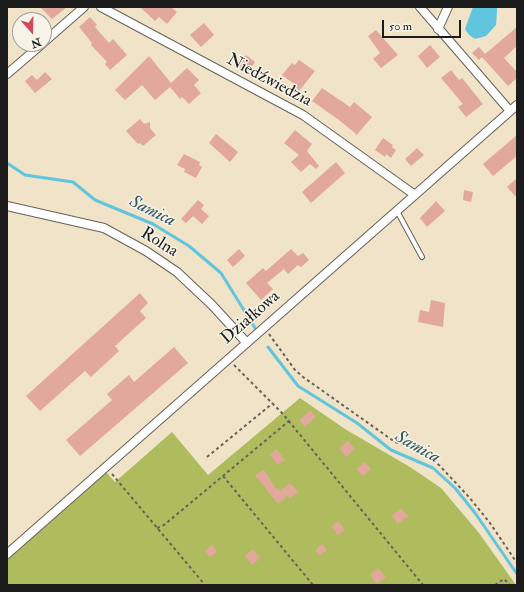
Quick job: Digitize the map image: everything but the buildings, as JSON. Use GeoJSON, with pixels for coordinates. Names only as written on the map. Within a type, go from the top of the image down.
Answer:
{"type":"FeatureCollection","features":[{"type":"Feature","properties":{"kind":"street"},"geometry":{"type":"LineString","coordinates":[[52,35],[84,7]]}},
{"type":"Feature","properties":{"kind":"street","name":"Niedźwiedzia"},"geometry":{"type":"LineString","coordinates":[[101,7],[303,115],[415,195]]}},
{"type":"Feature","properties":{"kind":"street"},"geometry":{"type":"LineString","coordinates":[[420,7],[510,111]]}},
{"type":"Feature","properties":{"kind":"street"},"geometry":{"type":"LineString","coordinates":[[438,29],[448,7]]}},
{"type":"Feature","properties":{"kind":"street"},"geometry":{"type":"LineString","coordinates":[[7,74],[33,52]]}},
{"type":"Feature","properties":{"kind":"street","name":"Działkowa"},"geometry":{"type":"LineString","coordinates":[[7,554],[263,327],[517,105]]}},
{"type":"Feature","properties":{"kind":"street","name":"Rolna"},"geometry":{"type":"LineString","coordinates":[[7,206],[104,228],[146,251],[177,272],[212,305],[246,342]]}},
{"type":"Feature","properties":{"kind":"lane"},"geometry":{"type":"LineString","coordinates":[[397,210],[422,257]]}},
{"type":"Feature","properties":{"kind":"path"},"geometry":{"type":"LineString","coordinates":[[263,327],[295,370],[303,377],[395,442],[419,451],[439,465],[469,497],[490,523],[517,563]]}},
{"type":"Feature","properties":{"kind":"path"},"geometry":{"type":"LineString","coordinates":[[228,358],[289,421],[424,585]]}},
{"type":"Feature","properties":{"kind":"path"},"geometry":{"type":"LineString","coordinates":[[207,457],[273,403]]}},
{"type":"Feature","properties":{"kind":"path"},"geometry":{"type":"LineString","coordinates":[[157,528],[164,525],[289,421]]}},
{"type":"Feature","properties":{"kind":"path"},"geometry":{"type":"LineString","coordinates":[[223,476],[313,585]]}},
{"type":"Feature","properties":{"kind":"path"},"geometry":{"type":"LineString","coordinates":[[118,481],[205,585]]}},
{"type":"Feature","properties":{"kind":"path"},"geometry":{"type":"LineString","coordinates":[[495,585],[504,579],[510,585]]}},
{"type":"Feature","properties":{"kind":"green space"},"geometry":{"type":"Polygon","coordinates":[[[300,398],[345,429],[410,467],[441,488],[479,533],[516,585],[7,585],[7,560],[106,472],[115,482],[172,432],[208,475],[300,398]]]}},
{"type":"Feature","properties":{"kind":"water"},"geometry":{"type":"Polygon","coordinates":[[[473,7],[497,7],[496,25],[486,36],[475,39],[469,35],[465,29],[473,7]]]}},
{"type":"Feature","properties":{"kind":"waterway","name":"Samica"},"geometry":{"type":"LineString","coordinates":[[7,163],[25,175],[73,182],[95,200],[153,224],[189,246],[221,273],[255,328]]}},
{"type":"Feature","properties":{"kind":"waterway","name":"Samica"},"geometry":{"type":"LineString","coordinates":[[268,347],[298,386],[357,423],[391,450],[433,468],[455,488],[475,513],[517,574]]}}]}
